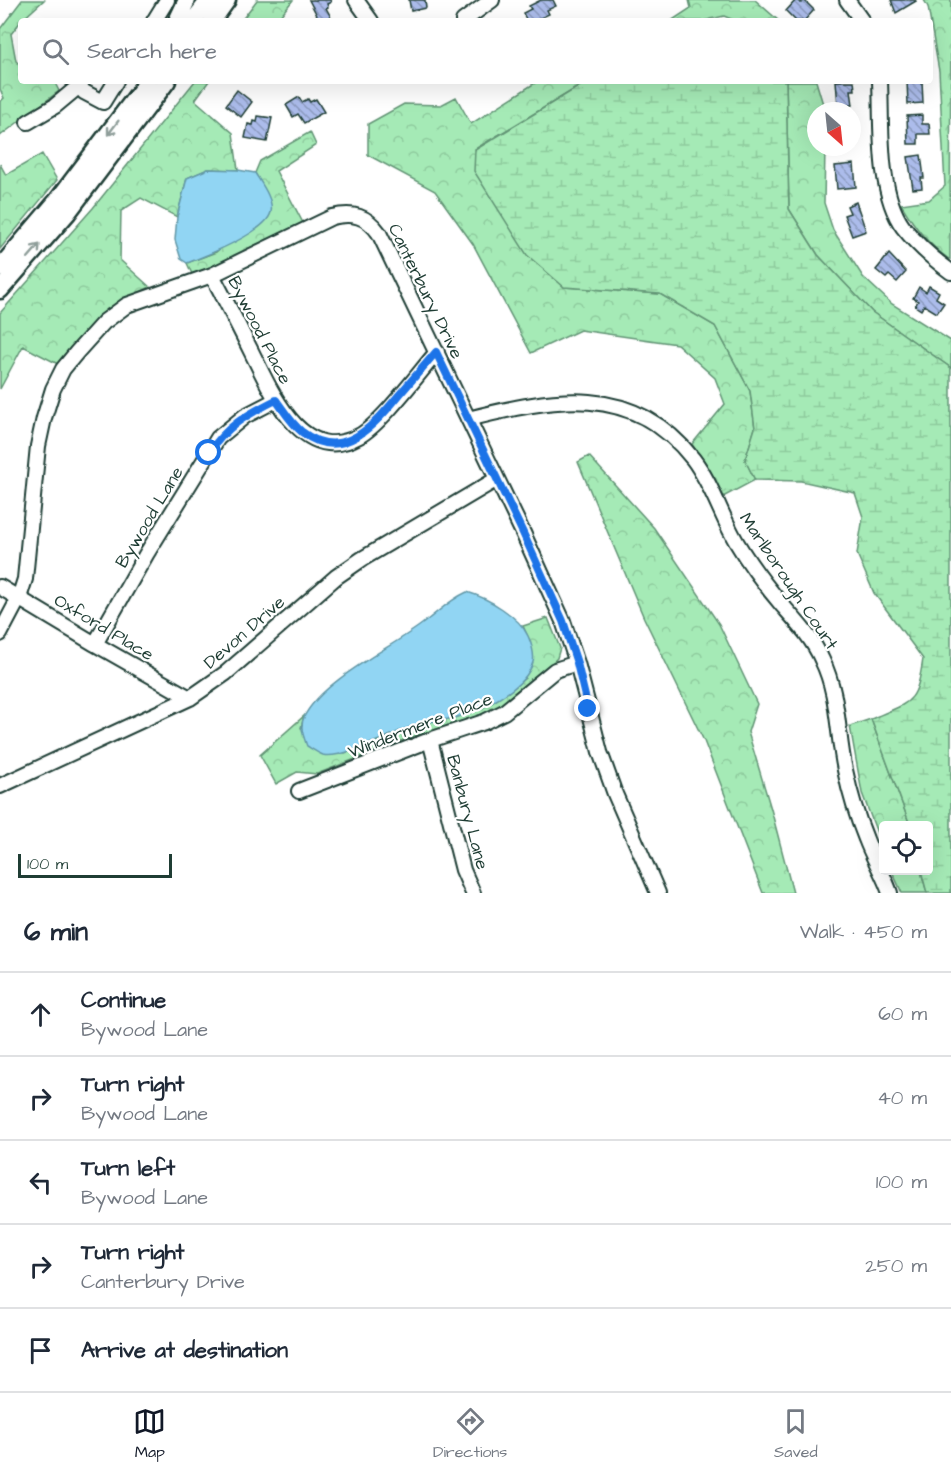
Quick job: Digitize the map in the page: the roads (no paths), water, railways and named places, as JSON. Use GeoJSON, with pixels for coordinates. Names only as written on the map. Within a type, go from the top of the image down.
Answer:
{"type":"FeatureCollection","features":[{"type":"Feature","properties":{"kind":"main road"},"geometry":{"type":"LineString","coordinates":[[178,18],[187,0]]}},
{"type":"Feature","properties":{"kind":"main road"},"geometry":{"type":"LineString","coordinates":[[195,18],[209,0]]}},
{"type":"Feature","properties":{"kind":"main road"},"geometry":{"type":"LineString","coordinates":[[214,18],[227,0]]}},
{"type":"Feature","properties":{"kind":"main road"},"geometry":{"type":"LineString","coordinates":[[133,102],[138,84]]}},
{"type":"Feature","properties":{"kind":"main road"},"geometry":{"type":"LineString","coordinates":[[0,268],[57,201],[146,84]]}},
{"type":"Feature","properties":{"kind":"main road"},"geometry":{"type":"LineString","coordinates":[[0,290],[68,212],[165,84]]}},
{"type":"Feature","properties":{"kind":"street"},"geometry":{"type":"LineString","coordinates":[[156,18],[167,0]]}},
{"type":"Feature","properties":{"kind":"street"},"geometry":{"type":"LineString","coordinates":[[356,0],[368,18]]}},
{"type":"Feature","properties":{"kind":"street"},"geometry":{"type":"LineString","coordinates":[[467,18],[492,0]]}},
{"type":"Feature","properties":{"kind":"street"},"geometry":{"type":"LineString","coordinates":[[847,0],[860,18]]}},
{"type":"Feature","properties":{"kind":"street"},"geometry":{"type":"LineString","coordinates":[[28,122],[55,106],[76,84]]}},
{"type":"Feature","properties":{"kind":"street"},"geometry":{"type":"LineString","coordinates":[[78,84],[92,97],[103,102],[114,84]]}},
{"type":"Feature","properties":{"kind":"street"},"geometry":{"type":"LineString","coordinates":[[880,84],[885,175],[891,204],[902,225],[918,244],[951,272]]}},
{"type":"Feature","properties":{"kind":"street","name":"Canterbury Drive"},"geometry":{"type":"LineString","coordinates":[[0,634],[19,598],[28,559],[38,446],[50,399],[63,369],[104,322],[140,299],[212,275],[333,217],[344,214],[364,218],[379,233],[563,621],[577,663],[600,752],[615,794],[658,893]]}},
{"type":"Feature","properties":{"kind":"street","name":"Bywood Place"},"geometry":{"type":"LineString","coordinates":[[212,275],[276,400]]}},
{"type":"Feature","properties":{"kind":"street"},"geometry":{"type":"LineString","coordinates":[[276,400],[293,424],[317,441],[332,443],[346,441],[360,436],[372,427],[436,352]]}},
{"type":"Feature","properties":{"kind":"street","name":"Bywood Lane"},"geometry":{"type":"LineString","coordinates":[[95,644],[147,553],[218,438],[245,416],[276,400]]}},
{"type":"Feature","properties":{"kind":"street","name":"Marlborough Court"},"geometry":{"type":"LineString","coordinates":[[468,419],[554,402],[584,400],[610,404],[634,412],[657,424],[694,460],[743,552],[809,637],[823,660],[832,686],[844,768],[853,804],[890,893]]}},
{"type":"Feature","properties":{"kind":"street","name":"Devon Drive"},"geometry":{"type":"LineString","coordinates":[[0,786],[190,698],[226,672],[336,576],[497,479]]}},
{"type":"Feature","properties":{"kind":"street","name":"Oxford Place"},"geometry":{"type":"LineString","coordinates":[[0,587],[190,698]]}},
{"type":"Feature","properties":{"kind":"street","name":"Windermere Place"},"geometry":{"type":"LineString","coordinates":[[299,790],[430,740],[484,723],[504,712],[555,670],[577,663]]}},
{"type":"Feature","properties":{"kind":"street","name":"Banbury Lane"},"geometry":{"type":"LineString","coordinates":[[430,740],[461,860],[473,893]]}},
{"type":"Feature","properties":{"kind":"water"},"geometry":{"type":"Polygon","coordinates":[[[208,169],[255,173],[269,197],[271,212],[267,220],[247,235],[187,263],[181,259],[175,240],[177,217],[187,178],[208,169]]]}},
{"type":"Feature","properties":{"kind":"water"},"geometry":{"type":"Polygon","coordinates":[[[467,592],[502,609],[524,629],[533,652],[533,662],[529,672],[521,681],[500,698],[475,711],[454,718],[413,726],[342,753],[323,755],[307,746],[302,730],[303,719],[314,702],[327,689],[467,592]]]}}]}
